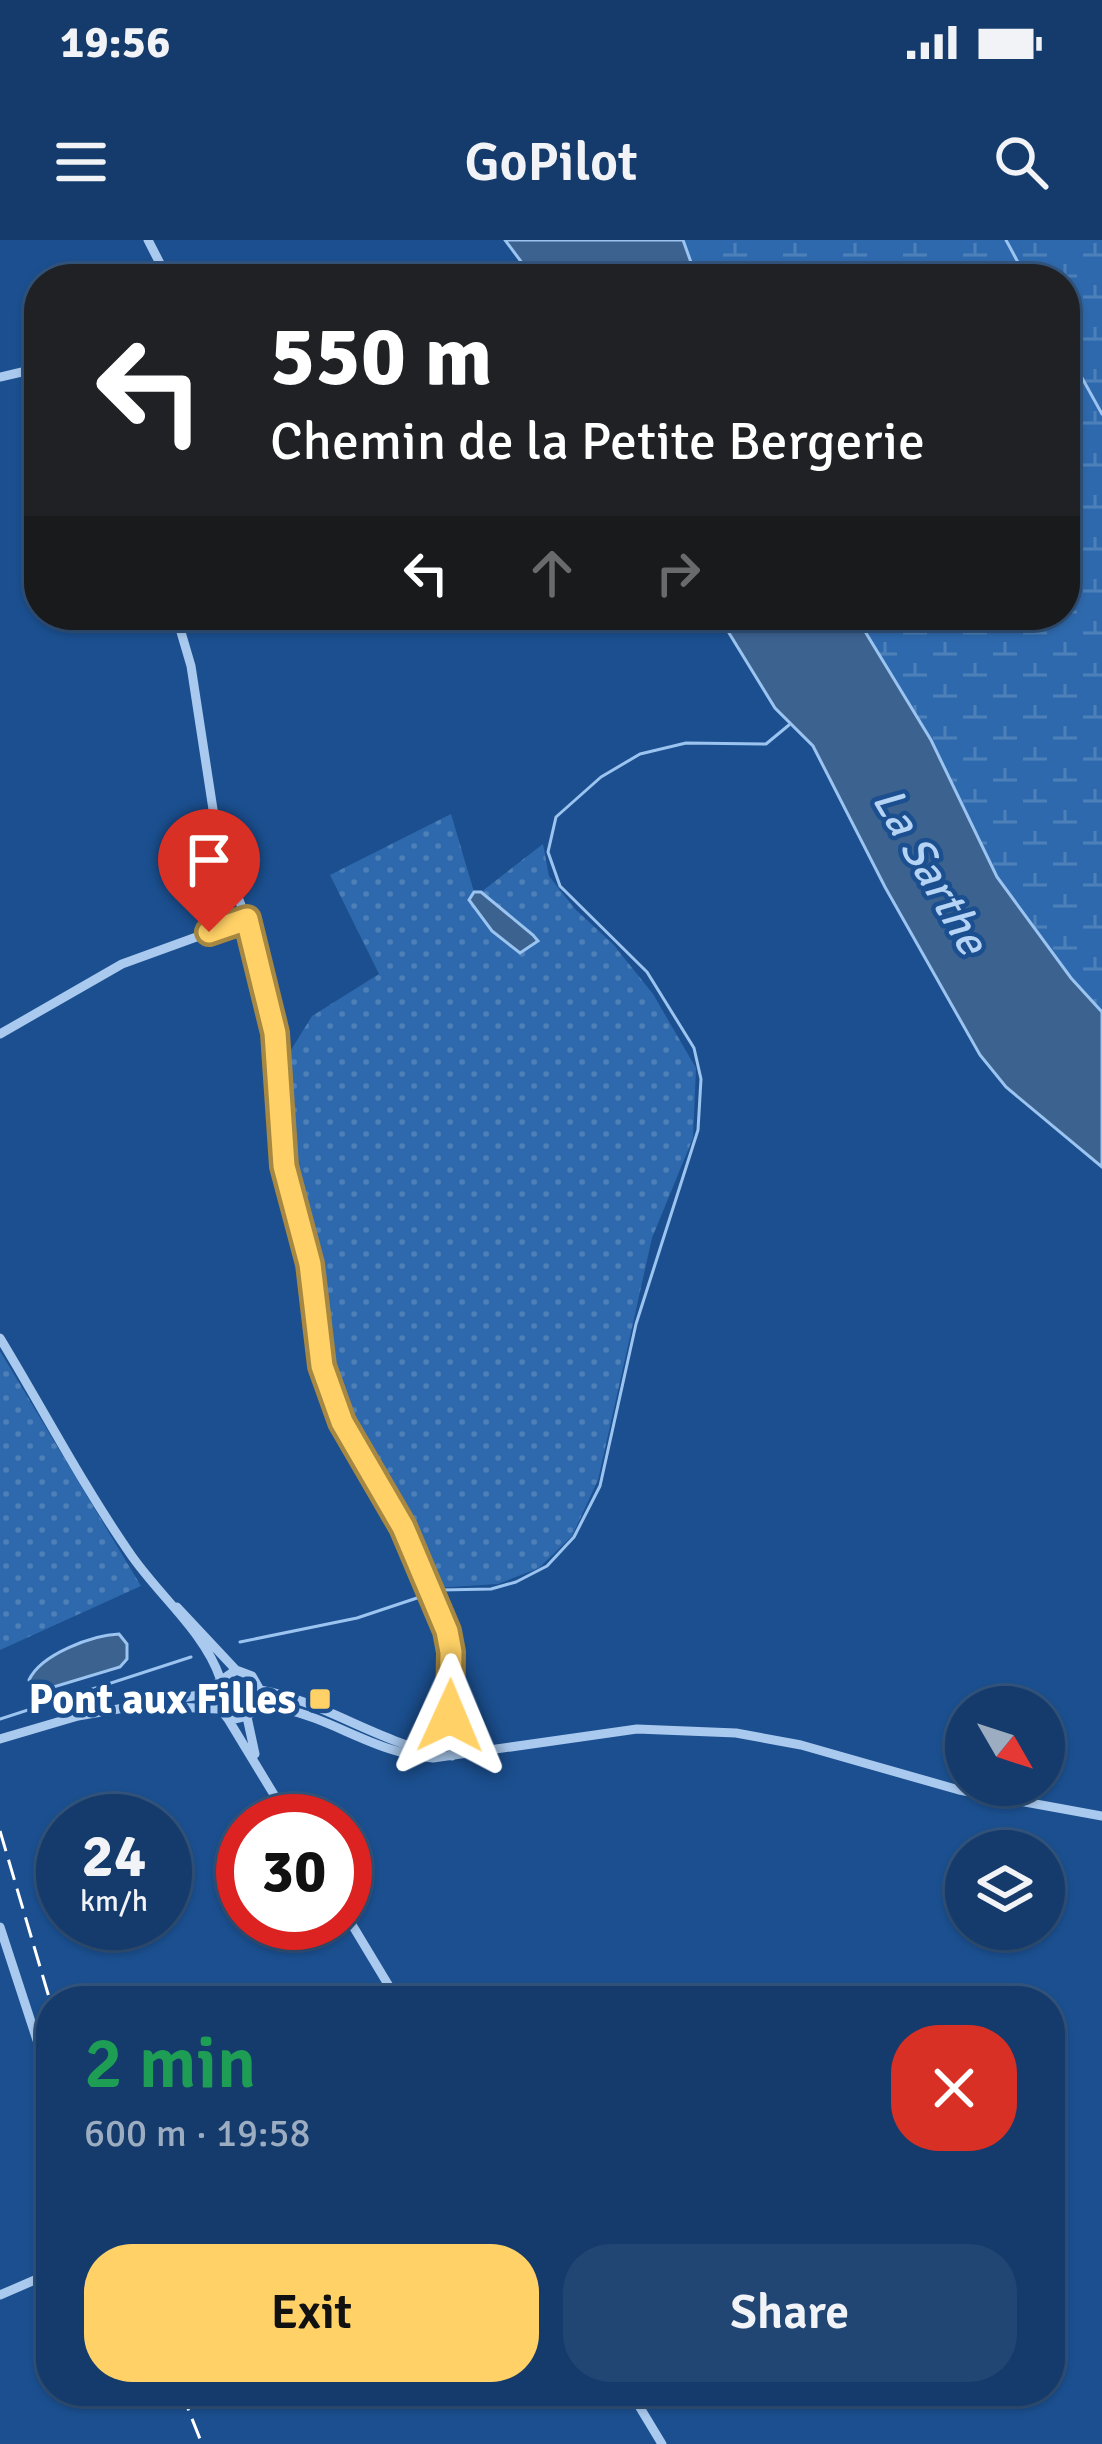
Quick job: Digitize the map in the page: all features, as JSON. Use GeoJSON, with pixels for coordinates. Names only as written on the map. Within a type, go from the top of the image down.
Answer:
{"type":"FeatureCollection","features":[{"type":"Feature","properties":{"kind":"street"},"geometry":{"type":"LineString","coordinates":[[180,630],[191,666],[218,842],[246,917],[275,1033],[284,1166],[313,1278],[322,1366],[342,1422],[403,1527],[447,1631],[452,1756]]}},
{"type":"Feature","properties":{"kind":"street"},"geometry":{"type":"LineString","coordinates":[[0,1034],[122,964],[246,917]]}},
{"type":"Feature","properties":{"kind":"street"},"geometry":{"type":"LineString","coordinates":[[0,1338],[119,1538],[213,1656],[217,1709]]}},
{"type":"Feature","properties":{"kind":"street"},"geometry":{"type":"LineString","coordinates":[[155,1588],[191,1619],[236,1670],[251,1676],[260,1690],[316,1706],[393,1742],[452,1756]]}},
{"type":"Feature","properties":{"kind":"street"},"geometry":{"type":"LineString","coordinates":[[0,1738],[217,1683],[236,1670]]}},
{"type":"Feature","properties":{"kind":"street"},"geometry":{"type":"LineString","coordinates":[[260,1690],[251,1713],[251,1744],[267,1781]]}},
{"type":"Feature","properties":{"kind":"street"},"geometry":{"type":"LineString","coordinates":[[130,1706],[217,1709],[274,1794]]}},
{"type":"Feature","properties":{"kind":"street"},"geometry":{"type":"LineString","coordinates":[[228,1719],[272,1706],[402,1755],[433,1759],[637,1729],[736,1732],[801,1745],[946,1787],[1102,1816]]}},
{"type":"Feature","properties":{"kind":"street"},"geometry":{"type":"LineString","coordinates":[[0,1927],[36,2037]]}},
{"type":"Feature","properties":{"kind":"street"},"geometry":{"type":"LineString","coordinates":[[367,1950],[389,1986]]}},
{"type":"Feature","properties":{"kind":"street"},"geometry":{"type":"LineString","coordinates":[[0,2295],[36,2279]]}},
{"type":"Feature","properties":{"kind":"street"},"geometry":{"type":"LineString","coordinates":[[639,2406],[662,2444]]}},
{"type":"Feature","properties":{"kind":"green space"},"geometry":{"type":"Polygon","coordinates":[[[683,240],[1102,240],[1102,1012],[997,877],[931,740],[864,630],[1080,630],[1080,264],[692,264],[683,240]]]}},
{"type":"Feature","properties":{"kind":"green space"},"geometry":{"type":"Polygon","coordinates":[[[451,814],[474,892],[470,900],[492,931],[519,953],[533,935],[481,892],[543,844],[549,876],[653,994],[696,1068],[693,1138],[652,1238],[598,1480],[572,1536],[539,1568],[498,1584],[434,1588],[404,1517],[362,1448],[328,1366],[321,1286],[288,1166],[283,1063],[312,1016],[379,974],[330,875],[451,814]]]}},
{"type":"Feature","properties":{"kind":"green space"},"geometry":{"type":"Polygon","coordinates":[[[0,1351],[141,1586],[0,1650],[0,1351]]]}},
{"type":"Feature","properties":{"kind":"green space"},"geometry":{"type":"Polygon","coordinates":[[[237,1679],[249,1684],[254,1696],[249,1708],[237,1713],[225,1708],[220,1696],[225,1684],[237,1679]]]}},
{"type":"Feature","properties":{"kind":"water"},"geometry":{"type":"Polygon","coordinates":[[[505,240],[683,240],[692,264],[523,264],[505,240]]]}},
{"type":"Feature","properties":{"kind":"water","name":"La Sarthe"},"geometry":{"type":"Polygon","coordinates":[[[727,630],[864,630],[931,740],[997,877],[1102,1012],[1102,1167],[1006,1087],[980,1055],[885,887],[813,746],[775,708],[727,630]]]}},
{"type":"Feature","properties":{"kind":"water"},"geometry":{"type":"Polygon","coordinates":[[[474,892],[481,892],[538,941],[520,953],[492,931],[469,900],[474,892]]]}},
{"type":"Feature","properties":{"kind":"water"},"geometry":{"type":"Polygon","coordinates":[[[119,1634],[127,1644],[127,1659],[120,1667],[47,1689],[32,1686],[29,1680],[35,1671],[56,1654],[119,1634]]]}},
{"type":"Feature","properties":{"kind":"waterway"},"geometry":{"type":"LineString","coordinates":[[1006,240],[1019,264]]}},
{"type":"Feature","properties":{"kind":"waterway"},"geometry":{"type":"LineString","coordinates":[[1080,374],[1102,414]]}},
{"type":"Feature","properties":{"kind":"waterway"},"geometry":{"type":"LineString","coordinates":[[441,1590],[491,1589],[516,1582],[547,1566],[574,1537],[600,1486],[636,1324],[698,1130],[701,1079],[694,1048],[647,972],[560,886],[548,852],[556,817],[601,777],[640,754],[686,743],[766,744],[789,725]]}},
{"type":"Feature","properties":{"kind":"waterway"},"geometry":{"type":"LineString","coordinates":[[240,1642],[357,1618],[423,1596]]}},
{"type":"Feature","properties":{"kind":"waterway"},"geometry":{"type":"LineString","coordinates":[[0,1719],[191,1657]]}},
{"type":"Feature","properties":{"kind":"railway"},"geometry":{"type":"LineString","coordinates":[[0,1831],[46,1986]]}},
{"type":"Feature","properties":{"kind":"railway"},"geometry":{"type":"LineString","coordinates":[[187,2406],[202,2444]]}},
{"type":"Feature","properties":{"kind":"place","name":"Pont aux Filles"},"geometry":{"type":"Point","coordinates":[320,1699]}},
{"type":"Feature","properties":{"kind":"route"},"geometry":{"type":"LineString","coordinates":[[209,932],[247,919],[275,1033],[284,1166],[310,1264],[322,1366],[342,1422],[403,1527],[447,1631],[450,1716]]}}]}
